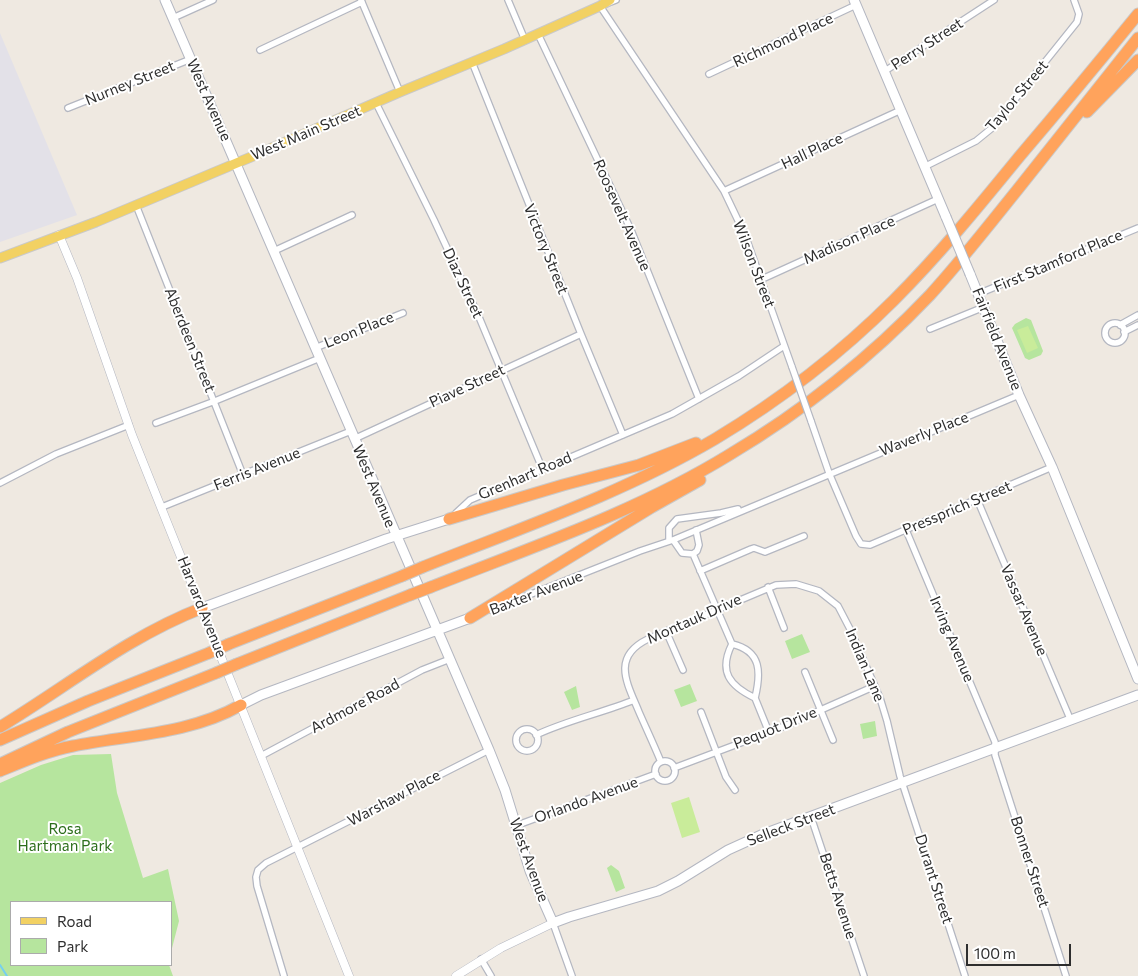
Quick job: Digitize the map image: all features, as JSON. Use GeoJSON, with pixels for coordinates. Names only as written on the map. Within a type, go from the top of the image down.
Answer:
{"type":"FeatureCollection","features":[{"type":"Feature","properties":{"kind":"highway"},"geometry":{"type":"LineString","coordinates":[[0,740],[88,701],[616,489],[670,464],[737,426],[820,366],[859,334],[902,292],[964,223],[1138,14]]}},
{"type":"Feature","properties":{"kind":"highway"},"geometry":{"type":"LineString","coordinates":[[470,618],[634,518],[698,482],[841,377],[911,313],[963,257],[1138,38]]}},
{"type":"Feature","properties":{"kind":"highway"},"geometry":{"type":"LineString","coordinates":[[1044,156],[1138,60]]}},
{"type":"Feature","properties":{"kind":"highway"},"geometry":{"type":"LineString","coordinates":[[449,519],[563,485],[640,465],[737,426]]}},
{"type":"Feature","properties":{"kind":"highway"},"geometry":{"type":"LineString","coordinates":[[0,764],[68,732],[637,503],[706,469],[772,428]]}},
{"type":"Feature","properties":{"kind":"highway"},"geometry":{"type":"LineString","coordinates":[[0,727],[116,652],[182,616],[202,608]]}},
{"type":"Feature","properties":{"kind":"highway"},"geometry":{"type":"LineString","coordinates":[[0,771],[42,754],[71,746],[180,728],[227,712],[241,705]]}},
{"type":"Feature","properties":{"kind":"main road","name":"West Avenue"},"geometry":{"type":"LineString","coordinates":[[166,0],[489,750],[502,782],[530,871],[553,923]]}},
{"type":"Feature","properties":{"kind":"main road","name":"West Main Street"},"geometry":{"type":"LineString","coordinates":[[0,258],[237,163],[525,40],[610,0]]}},
{"type":"Feature","properties":{"kind":"main road","name":"Fairfield Avenue"},"geometry":{"type":"LineString","coordinates":[[855,3],[1052,467],[1138,679]]}},
{"type":"Feature","properties":{"kind":"main road","name":"Grenhart Road"},"geometry":{"type":"LineString","coordinates":[[202,608],[396,536],[449,519]]}},
{"type":"Feature","properties":{"kind":"main road","name":"Baxter Avenue"},"geometry":{"type":"LineString","coordinates":[[241,705],[261,695],[470,618]]}},
{"type":"Feature","properties":{"kind":"main road","name":"Selleck Street"},"geometry":{"type":"LineString","coordinates":[[553,923],[658,891],[740,844],[1138,695]]}},
{"type":"Feature","properties":{"kind":"street"},"geometry":{"type":"LineString","coordinates":[[173,18],[213,0]]}},
{"type":"Feature","properties":{"kind":"street"},"geometry":{"type":"LineString","coordinates":[[508,0],[525,40]]}},
{"type":"Feature","properties":{"kind":"street"},"geometry":{"type":"LineString","coordinates":[[600,6],[616,0]]}},
{"type":"Feature","properties":{"kind":"street","name":"Perry Street"},"geometry":{"type":"LineString","coordinates":[[885,71],[994,0]]}},
{"type":"Feature","properties":{"kind":"street","name":"Taylor Street"},"geometry":{"type":"LineString","coordinates":[[924,167],[976,141],[992,128],[1078,22],[1080,14],[1074,0]]}},
{"type":"Feature","properties":{"kind":"street"},"geometry":{"type":"LineString","coordinates":[[260,50],[361,1],[400,92]]}},
{"type":"Feature","properties":{"kind":"street","name":"Richmond Place"},"geometry":{"type":"LineString","coordinates":[[709,74],[855,3]]}},
{"type":"Feature","properties":{"kind":"street","name":"Wilson Street"},"geometry":{"type":"LineString","coordinates":[[600,6],[724,191],[744,236],[829,473],[861,544]]}},
{"type":"Feature","properties":{"kind":"street","name":"Roosevelt Avenue"},"geometry":{"type":"LineString","coordinates":[[538,34],[631,230],[700,399]]}},
{"type":"Feature","properties":{"kind":"street","name":"Nurney Street"},"geometry":{"type":"LineString","coordinates":[[68,108],[192,59]]}},
{"type":"Feature","properties":{"kind":"street","name":"Victory Street"},"geometry":{"type":"LineString","coordinates":[[472,62],[623,435]]}},
{"type":"Feature","properties":{"kind":"street","name":"Diaz Street"},"geometry":{"type":"LineString","coordinates":[[376,103],[434,220],[479,317],[542,468]]}},
{"type":"Feature","properties":{"kind":"street","name":"Hall Place"},"geometry":{"type":"LineString","coordinates":[[724,191],[901,110]]}},
{"type":"Feature","properties":{"kind":"street","name":"Madison Place"},"geometry":{"type":"LineString","coordinates":[[760,280],[938,199]]}},
{"type":"Feature","properties":{"kind":"street","name":"Aberdeen Street"},"geometry":{"type":"LineString","coordinates":[[136,205],[243,475]]}},
{"type":"Feature","properties":{"kind":"street"},"geometry":{"type":"LineString","coordinates":[[274,251],[352,215]]}},
{"type":"Feature","properties":{"kind":"street","name":"First Stamford Place"},"geometry":{"type":"LineString","coordinates":[[978,294],[1138,228]]}},
{"type":"Feature","properties":{"kind":"street","name":"Harvard Avenue"},"geometry":{"type":"LineString","coordinates":[[59,235],[77,278],[129,425],[349,976]]}},
{"type":"Feature","properties":{"kind":"street"},"geometry":{"type":"LineString","coordinates":[[930,329],[984,307]]}},
{"type":"Feature","properties":{"kind":"street","name":"Leon Place"},"geometry":{"type":"LineString","coordinates":[[315,348],[403,313]]}},
{"type":"Feature","properties":{"kind":"street"},"geometry":{"type":"LineString","coordinates":[[1120,324],[1124,332],[1122,338],[1117,342],[1111,342],[1106,338],[1105,332],[1108,326],[1114,323],[1120,324],[1138,315]]}},
{"type":"Feature","properties":{"kind":"street"},"geometry":{"type":"LineString","coordinates":[[1124,332],[1138,325]]}},
{"type":"Feature","properties":{"kind":"street","name":"Piave Street"},"geometry":{"type":"LineString","coordinates":[[353,435],[581,334]]}},
{"type":"Feature","properties":{"kind":"street","name":"Grenhart Road"},"geometry":{"type":"LineString","coordinates":[[449,519],[470,500],[672,414],[739,376],[784,346]]}},
{"type":"Feature","properties":{"kind":"street"},"geometry":{"type":"LineString","coordinates":[[156,423],[320,358]]}},
{"type":"Feature","properties":{"kind":"street","name":"Waverly Place"},"geometry":{"type":"LineString","coordinates":[[829,473],[1020,395]]}},
{"type":"Feature","properties":{"kind":"street"},"geometry":{"type":"LineString","coordinates":[[0,482],[56,454],[129,425]]}},
{"type":"Feature","properties":{"kind":"street","name":"Ferris Avenue"},"geometry":{"type":"LineString","coordinates":[[162,507],[353,435]]}},
{"type":"Feature","properties":{"kind":"street","name":"Pressprich Street"},"geometry":{"type":"LineString","coordinates":[[861,544],[870,545],[1052,467]]}},
{"type":"Feature","properties":{"kind":"street","name":"Baxter Avenue"},"geometry":{"type":"LineString","coordinates":[[470,618],[526,598],[696,530],[829,473]]}},
{"type":"Feature","properties":{"kind":"street","name":"Vassar Avenue"},"geometry":{"type":"LineString","coordinates":[[977,499],[1071,720]]}},
{"type":"Feature","properties":{"kind":"street"},"geometry":{"type":"LineString","coordinates":[[693,554],[682,553],[671,540],[669,528],[677,519],[721,513],[757,504]]}},
{"type":"Feature","properties":{"kind":"street"},"geometry":{"type":"LineString","coordinates":[[693,554],[700,545],[696,530]]}},
{"type":"Feature","properties":{"kind":"street","name":"Irving Avenue"},"geometry":{"type":"LineString","coordinates":[[906,530],[995,742],[995,748]]}},
{"type":"Feature","properties":{"kind":"street"},"geometry":{"type":"LineString","coordinates":[[700,571],[751,549],[754,548],[765,552],[804,536]]}},
{"type":"Feature","properties":{"kind":"street"},"geometry":{"type":"LineString","coordinates":[[693,554],[732,644],[726,662],[727,673],[738,690],[755,698]]}},
{"type":"Feature","properties":{"kind":"street","name":"Montauk Drive"},"geometry":{"type":"LineString","coordinates":[[661,762],[625,677],[625,666],[629,656],[641,642],[768,587],[787,583]]}},
{"type":"Feature","properties":{"kind":"street","name":"Indian Lane"},"geometry":{"type":"LineString","coordinates":[[787,583],[803,585],[819,591],[838,606],[875,686],[887,721],[903,783]]}},
{"type":"Feature","properties":{"kind":"street"},"geometry":{"type":"LineString","coordinates":[[768,587],[784,628]]}},
{"type":"Feature","properties":{"kind":"street"},"geometry":{"type":"LineString","coordinates":[[666,631],[683,670]]}},
{"type":"Feature","properties":{"kind":"street"},"geometry":{"type":"LineString","coordinates":[[732,644],[749,652],[757,664],[759,681],[755,698],[768,730]]}},
{"type":"Feature","properties":{"kind":"street","name":"Ardmore Road"},"geometry":{"type":"LineString","coordinates":[[261,756],[422,670],[450,659]]}},
{"type":"Feature","properties":{"kind":"street"},"geometry":{"type":"LineString","coordinates":[[805,672],[833,740]]}},
{"type":"Feature","properties":{"kind":"street","name":"Pequot Drive"},"geometry":{"type":"LineString","coordinates":[[674,768],[759,736],[768,730],[780,728],[875,686]]}},
{"type":"Feature","properties":{"kind":"street"},"geometry":{"type":"LineString","coordinates":[[536,735],[576,719],[634,700]]}},
{"type":"Feature","properties":{"kind":"street"},"geometry":{"type":"LineString","coordinates":[[701,712],[726,777],[735,790]]}},
{"type":"Feature","properties":{"kind":"street","name":"Bonner Street"},"geometry":{"type":"LineString","coordinates":[[995,748],[995,754],[1066,976]]}},
{"type":"Feature","properties":{"kind":"street","name":"Warshaw Place"},"geometry":{"type":"LineString","coordinates":[[284,976],[259,894],[256,877],[258,870],[298,847],[489,750]]}},
{"type":"Feature","properties":{"kind":"street"},"geometry":{"type":"LineString","coordinates":[[661,762],[669,762],[674,768]]}},
{"type":"Feature","properties":{"kind":"street","name":"Orlando Avenue"},"geometry":{"type":"LineString","coordinates":[[656,774],[657,765],[661,762]]}},
{"type":"Feature","properties":{"kind":"street","name":"Orlando Avenue"},"geometry":{"type":"LineString","coordinates":[[656,774],[666,781],[674,776],[674,768]]}},
{"type":"Feature","properties":{"kind":"street","name":"Orlando Avenue"},"geometry":{"type":"LineString","coordinates":[[515,826],[656,774]]}},
{"type":"Feature","properties":{"kind":"street","name":"Durant Street"},"geometry":{"type":"LineString","coordinates":[[903,783],[965,976]]}},
{"type":"Feature","properties":{"kind":"street","name":"Betts Avenue"},"geometry":{"type":"LineString","coordinates":[[812,817],[864,976]]}},
{"type":"Feature","properties":{"kind":"street","name":"Selleck Street"},"geometry":{"type":"LineString","coordinates":[[456,976],[502,948],[553,923]]}},
{"type":"Feature","properties":{"kind":"street","name":"West Avenue"},"geometry":{"type":"LineString","coordinates":[[553,923],[572,976]]}},
{"type":"Feature","properties":{"kind":"street"},"geometry":{"type":"LineString","coordinates":[[481,960],[491,976]]}},
{"type":"Feature","properties":{"kind":"shaded area"},"geometry":{"type":"Polygon","coordinates":[[[0,33],[77,215],[0,242],[0,33]]]}},
{"type":"Feature","properties":{"kind":"green space"},"geometry":{"type":"Polygon","coordinates":[[[1026,318],[1031,320],[1043,351],[1041,355],[1029,360],[1025,358],[1012,328],[1015,324],[1026,318]]]}},
{"type":"Feature","properties":{"kind":"green space"},"geometry":{"type":"Polygon","coordinates":[[[1028,326],[1038,348],[1027,353],[1017,330],[1028,326]]]}},
{"type":"Feature","properties":{"kind":"green space"},"geometry":{"type":"Polygon","coordinates":[[[802,634],[810,652],[792,659],[785,641],[802,634]]]}},
{"type":"Feature","properties":{"kind":"green space"},"geometry":{"type":"Polygon","coordinates":[[[690,684],[697,701],[681,707],[674,690],[690,684]]]}},
{"type":"Feature","properties":{"kind":"green space"},"geometry":{"type":"Polygon","coordinates":[[[576,686],[580,707],[572,710],[564,692],[576,686]]]}},
{"type":"Feature","properties":{"kind":"green space"},"geometry":{"type":"Polygon","coordinates":[[[875,721],[877,736],[863,739],[860,724],[875,721]]]}},
{"type":"Feature","properties":{"kind":"green space","name":"Rosa Hartman Park"},"geometry":{"type":"Polygon","coordinates":[[[111,754],[117,793],[143,878],[168,869],[179,921],[172,948],[172,901],[10,901],[10,966],[169,966],[173,976],[0,976],[0,783],[41,765],[73,755],[111,754]]]}},
{"type":"Feature","properties":{"kind":"green space"},"geometry":{"type":"Polygon","coordinates":[[[689,797],[700,832],[682,838],[671,803],[689,797]]]}},
{"type":"Feature","properties":{"kind":"green space"},"geometry":{"type":"Polygon","coordinates":[[[611,865],[619,871],[625,888],[616,892],[607,868],[611,865]]]}},
{"type":"Feature","properties":{"kind":"waterway"},"geometry":{"type":"LineString","coordinates":[[0,965],[7,976]]}}]}
